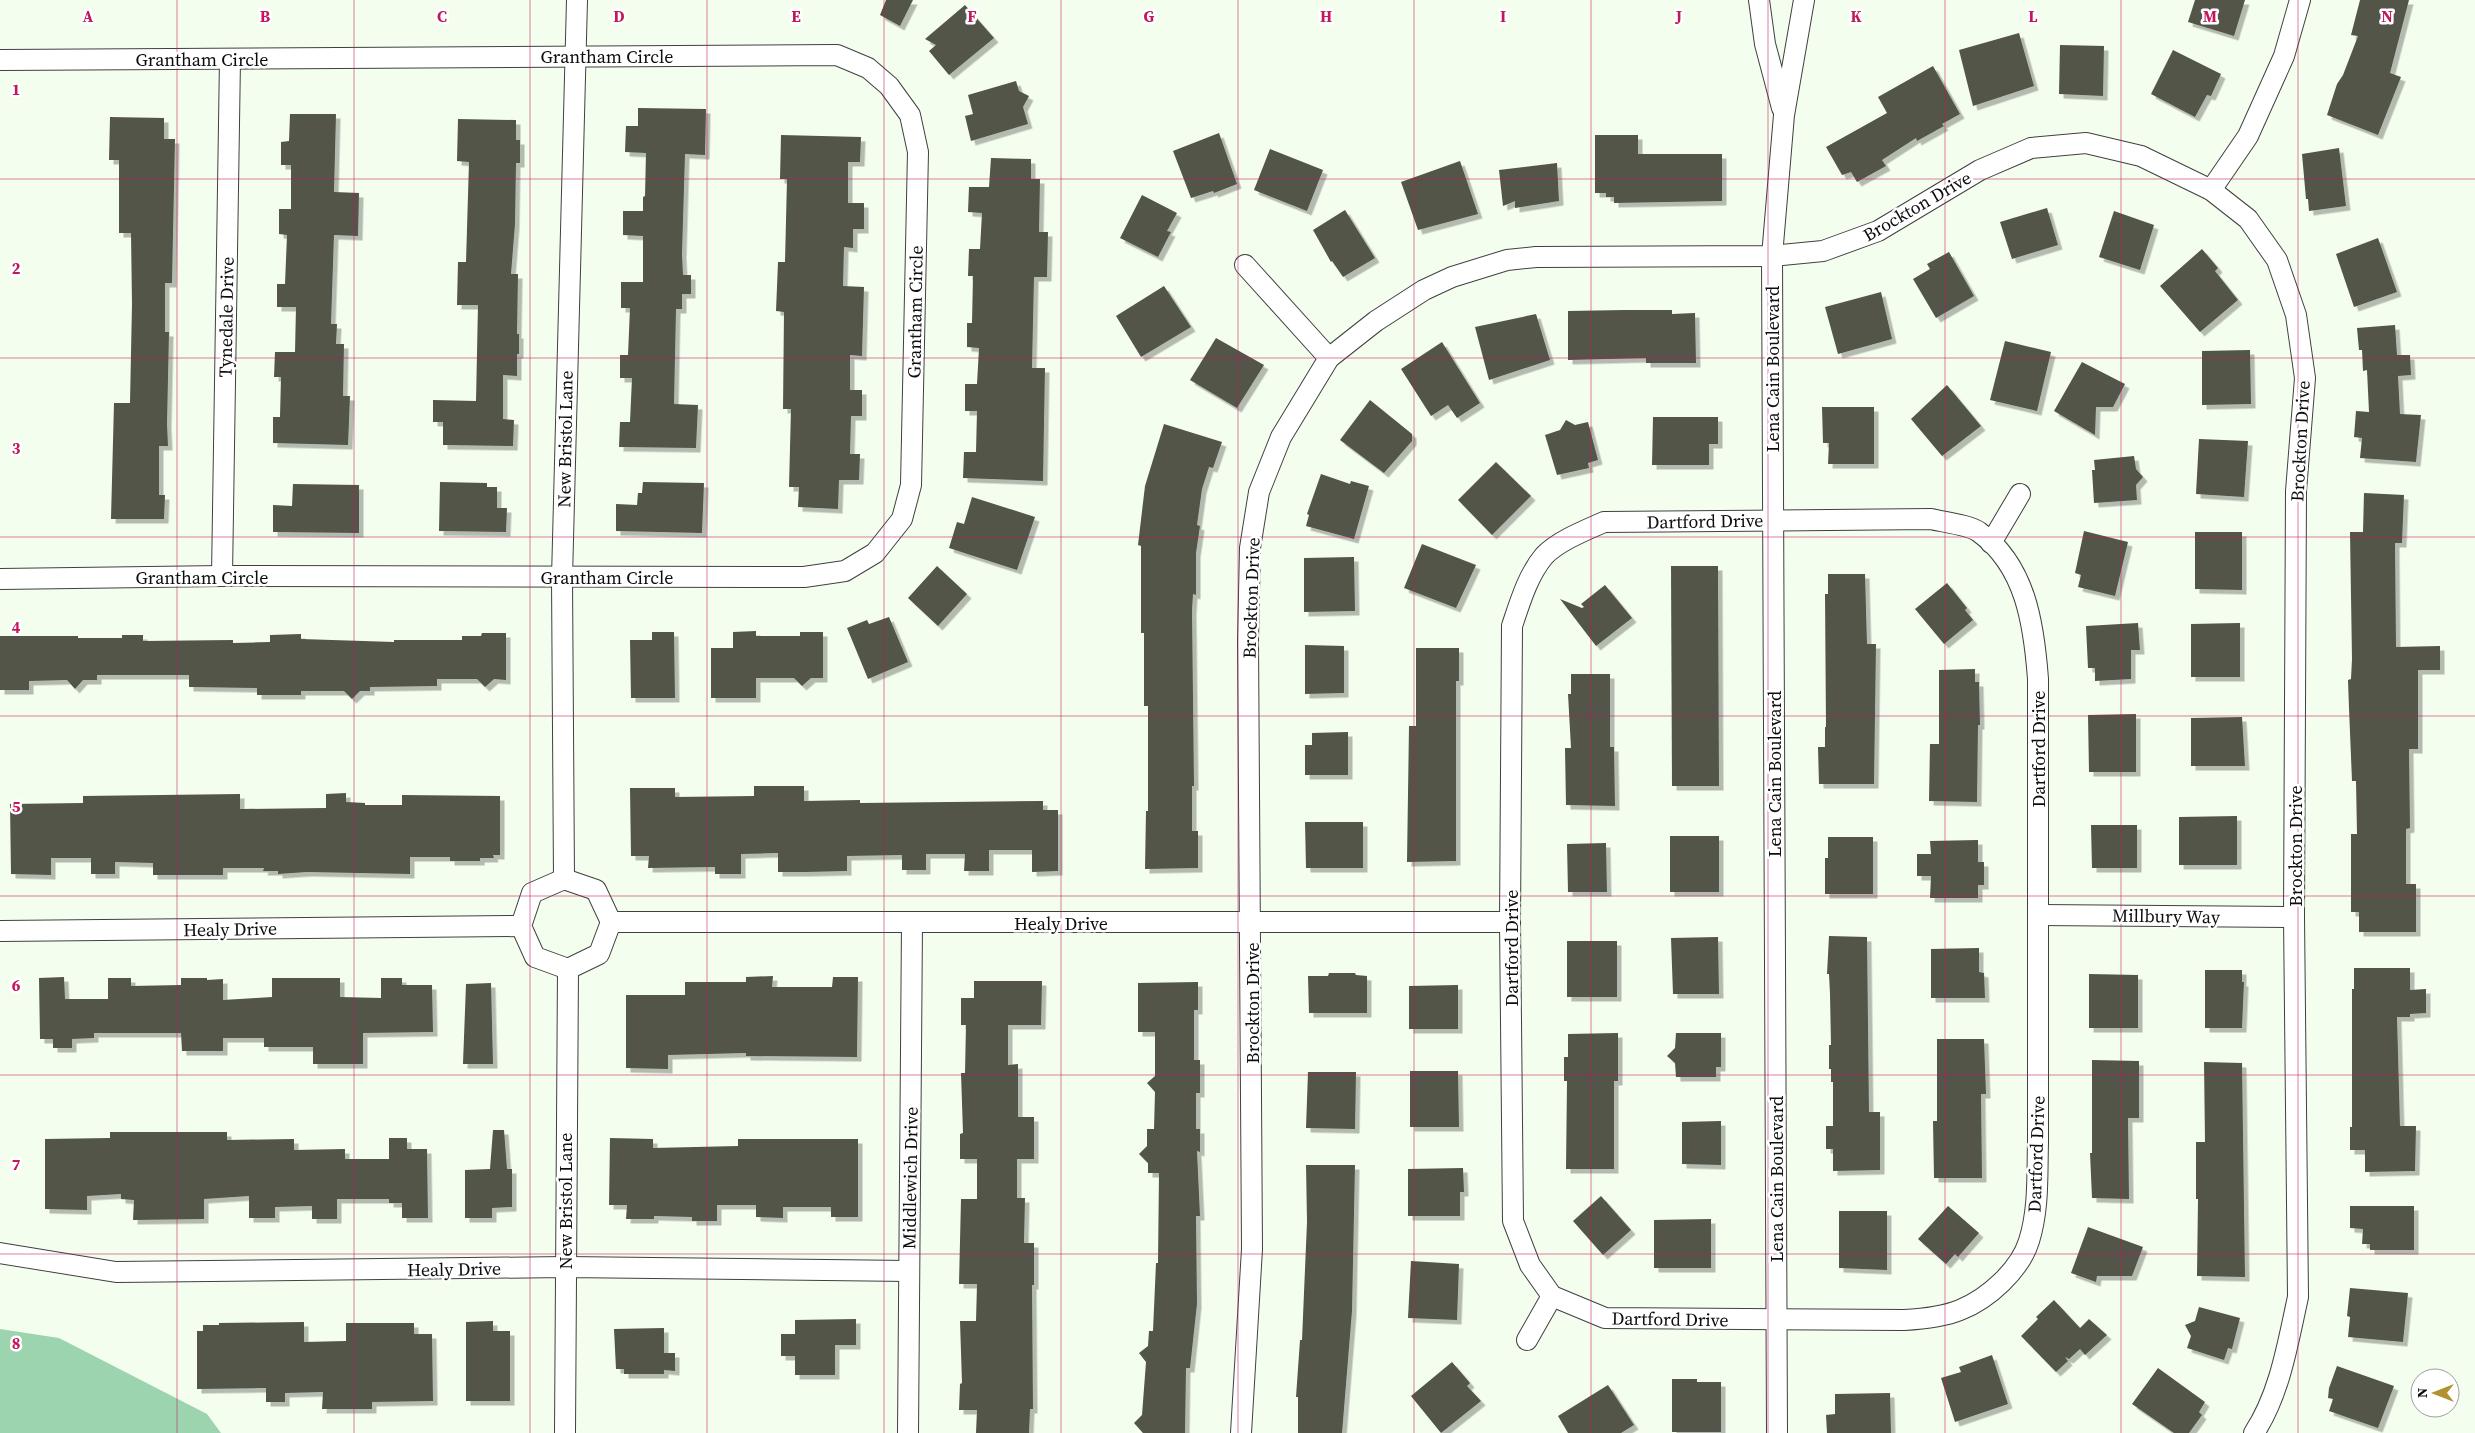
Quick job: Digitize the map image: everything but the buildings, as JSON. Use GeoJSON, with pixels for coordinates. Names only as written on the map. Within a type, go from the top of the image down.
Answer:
{"type":"FeatureCollection","features":[{"type":"Feature","properties":{"kind":"street","name":"New Bristol Lane"},"geometry":{"type":"LineString","coordinates":[[564,879],[562,578],[577,0]]}},
{"type":"Feature","properties":{"kind":"street","name":"Lena Cain Boulevard"},"geometry":{"type":"LineString","coordinates":[[1760,0],[1765,44],[1784,115]]}},
{"type":"Feature","properties":{"kind":"street","name":"Lena Cain Boulevard"},"geometry":{"type":"LineString","coordinates":[[1777,1433],[1772,256],[1784,115],[1804,0]]}},
{"type":"Feature","properties":{"kind":"street"},"geometry":{"type":"LineString","coordinates":[[2211,190],[2248,136],[2284,56],[2300,0]]}},
{"type":"Feature","properties":{"kind":"street","name":"Grantham Circle"},"geometry":{"type":"LineString","coordinates":[[0,60],[837,55],[868,68],[889,86],[910,115],[918,152],[911,485],[902,519],[876,553],[845,571],[804,577],[222,576],[0,579]]}},
{"type":"Feature","properties":{"kind":"street","name":"Tynedale Drive"},"geometry":{"type":"LineString","coordinates":[[222,576],[230,59]]}},
{"type":"Feature","properties":{"kind":"street","name":"Brockton Drive"},"geometry":{"type":"LineString","coordinates":[[1241,1433],[1252,1249],[1248,650],[1250,548],[1259,492],[1281,437],[1329,358],[1376,320],[1424,290],[1452,276],[1507,260],[1536,257],[1772,256],[1823,251],[1878,231],[1980,170],[2031,148],[2086,144],[2132,154],[2211,190],[2248,219],[2277,260],[2296,315],[2305,378],[2296,491],[2294,917],[2298,1297],[2285,1356],[2263,1418],[2254,1433]]}},
{"type":"Feature","properties":{"kind":"street"},"geometry":{"type":"LineString","coordinates":[[1245,265],[1329,358]]}},
{"type":"Feature","properties":{"kind":"street"},"geometry":{"type":"LineString","coordinates":[[1991,543],[2020,494]]}},
{"type":"Feature","properties":{"kind":"street","name":"Dartford Drive"},"geometry":{"type":"LineString","coordinates":[[1931,519],[1978,530],[2009,562],[2030,611],[2036,642],[2038,679],[2039,915],[2037,1202],[2029,1243],[2014,1269],[1985,1296],[1960,1310],[1928,1318],[1904,1320],[1605,1318],[1552,1296],[1530,1265],[1513,1221],[1510,922],[1512,626],[1524,590],[1545,556],[1573,536],[1604,522],[1773,520],[1931,519]]}},
{"type":"Feature","properties":{"kind":"street"},"geometry":{"type":"LineString","coordinates":[[564,879],[596,890],[611,922],[599,954],[568,969],[535,957],[520,926],[532,893],[564,879]]}},
{"type":"Feature","properties":{"kind":"street","name":"Millbury Way"},"geometry":{"type":"LineString","coordinates":[[2039,915],[2294,917]]}},
{"type":"Feature","properties":{"kind":"street","name":"Healy Drive"},"geometry":{"type":"LineString","coordinates":[[611,922],[1510,922]]}},
{"type":"Feature","properties":{"kind":"street","name":"Middlewich Drive"},"geometry":{"type":"LineString","coordinates":[[908,1433],[912,923]]}},
{"type":"Feature","properties":{"kind":"street","name":"Healy Drive"},"geometry":{"type":"LineString","coordinates":[[0,931],[520,926]]}},
{"type":"Feature","properties":{"kind":"street","name":"New Bristol Lane"},"geometry":{"type":"LineString","coordinates":[[565,1433],[568,969]]}},
{"type":"Feature","properties":{"kind":"street","name":"Healy Drive"},"geometry":{"type":"LineString","coordinates":[[0,1253],[116,1272],[565,1268],[909,1271]]}},
{"type":"Feature","properties":{"kind":"street"},"geometry":{"type":"LineString","coordinates":[[1528,1340],[1552,1296]]}},
{"type":"Feature","properties":{"kind":"green space"},"geometry":{"type":"Polygon","coordinates":[[[0,1329],[59,1338],[207,1414],[221,1433],[0,1433],[0,1329]]]}}]}
